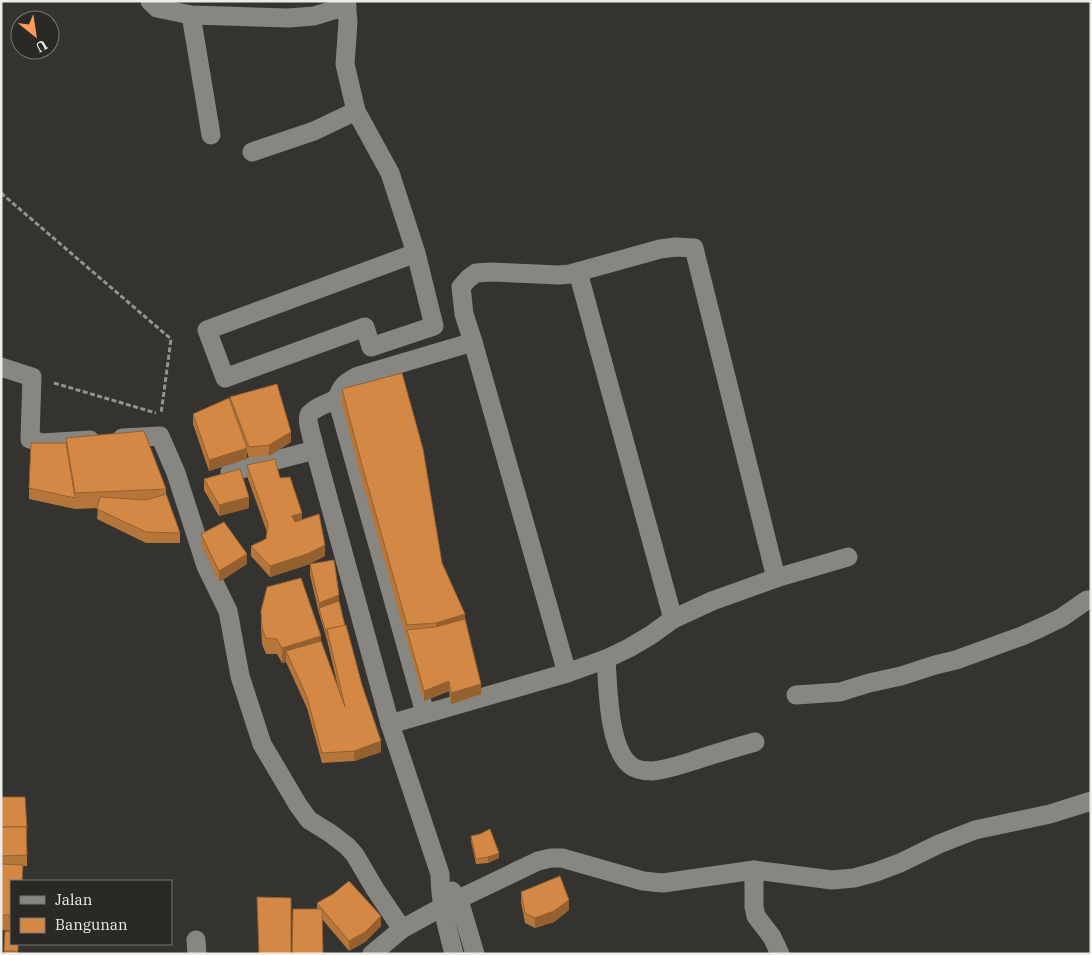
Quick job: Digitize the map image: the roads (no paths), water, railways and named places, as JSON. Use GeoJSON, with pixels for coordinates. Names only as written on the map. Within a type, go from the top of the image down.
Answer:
{"type":"FeatureCollection","features":[{"type":"Feature","properties":{"kind":"street"},"geometry":{"type":"LineString","coordinates":[[150,1],[157,8],[191,15],[288,18],[314,16],[346,4],[348,22],[345,64],[356,112],[390,173],[416,253],[434,326],[371,347],[365,327],[225,378],[206,330],[416,253]]}},
{"type":"Feature","properties":{"kind":"street"},"geometry":{"type":"LineString","coordinates":[[191,15],[211,135]]}},
{"type":"Feature","properties":{"kind":"street"},"geometry":{"type":"LineString","coordinates":[[252,152],[314,131],[356,112]]}},
{"type":"Feature","properties":{"kind":"street"},"geometry":{"type":"LineString","coordinates":[[567,673],[464,314],[461,287],[476,273],[559,275],[578,272],[660,249],[676,247],[694,248],[776,578]]}},
{"type":"Feature","properties":{"kind":"street"},"geometry":{"type":"LineString","coordinates":[[578,272],[673,619]]}},
{"type":"Feature","properties":{"kind":"street"},"geometry":{"type":"LineString","coordinates":[[425,713],[337,399],[339,391],[343,386],[358,376],[473,342]]}},
{"type":"Feature","properties":{"kind":"street"},"geometry":{"type":"LineString","coordinates":[[1,367],[32,377],[30,439],[42,443],[160,436],[176,473],[206,566],[228,611],[240,676],[262,744],[309,820],[330,833],[355,855],[402,929]]}},
{"type":"Feature","properties":{"kind":"street"},"geometry":{"type":"LineString","coordinates":[[337,399],[313,410],[309,414],[308,420],[315,450],[390,724],[440,874],[440,889],[451,904],[475,954]]}},
{"type":"Feature","properties":{"kind":"street"},"geometry":{"type":"LineString","coordinates":[[230,472],[315,450]]}},
{"type":"Feature","properties":{"kind":"street"},"geometry":{"type":"LineString","coordinates":[[390,724],[567,673],[606,659],[629,648],[692,609],[776,578],[848,557]]}},
{"type":"Feature","properties":{"kind":"street"},"geometry":{"type":"LineString","coordinates":[[796,695],[840,692],[956,660],[1022,636],[1061,618],[1087,600],[1091,600]]}},
{"type":"Feature","properties":{"kind":"street"},"geometry":{"type":"LineString","coordinates":[[606,659],[610,719],[622,755],[630,765],[641,770],[654,771],[755,742]]}},
{"type":"Feature","properties":{"kind":"street"},"geometry":{"type":"LineString","coordinates":[[372,954],[402,929],[538,861],[551,858],[562,858],[643,882],[663,883],[754,870],[832,880],[854,878],[900,863],[939,844],[975,830],[1050,814],[1091,801]]}},
{"type":"Feature","properties":{"kind":"street"},"geometry":{"type":"LineString","coordinates":[[754,870],[754,907],[756,916],[772,937],[780,954]]}},
{"type":"Feature","properties":{"kind":"street"},"geometry":{"type":"LineString","coordinates":[[451,904],[454,954]]}}]}
